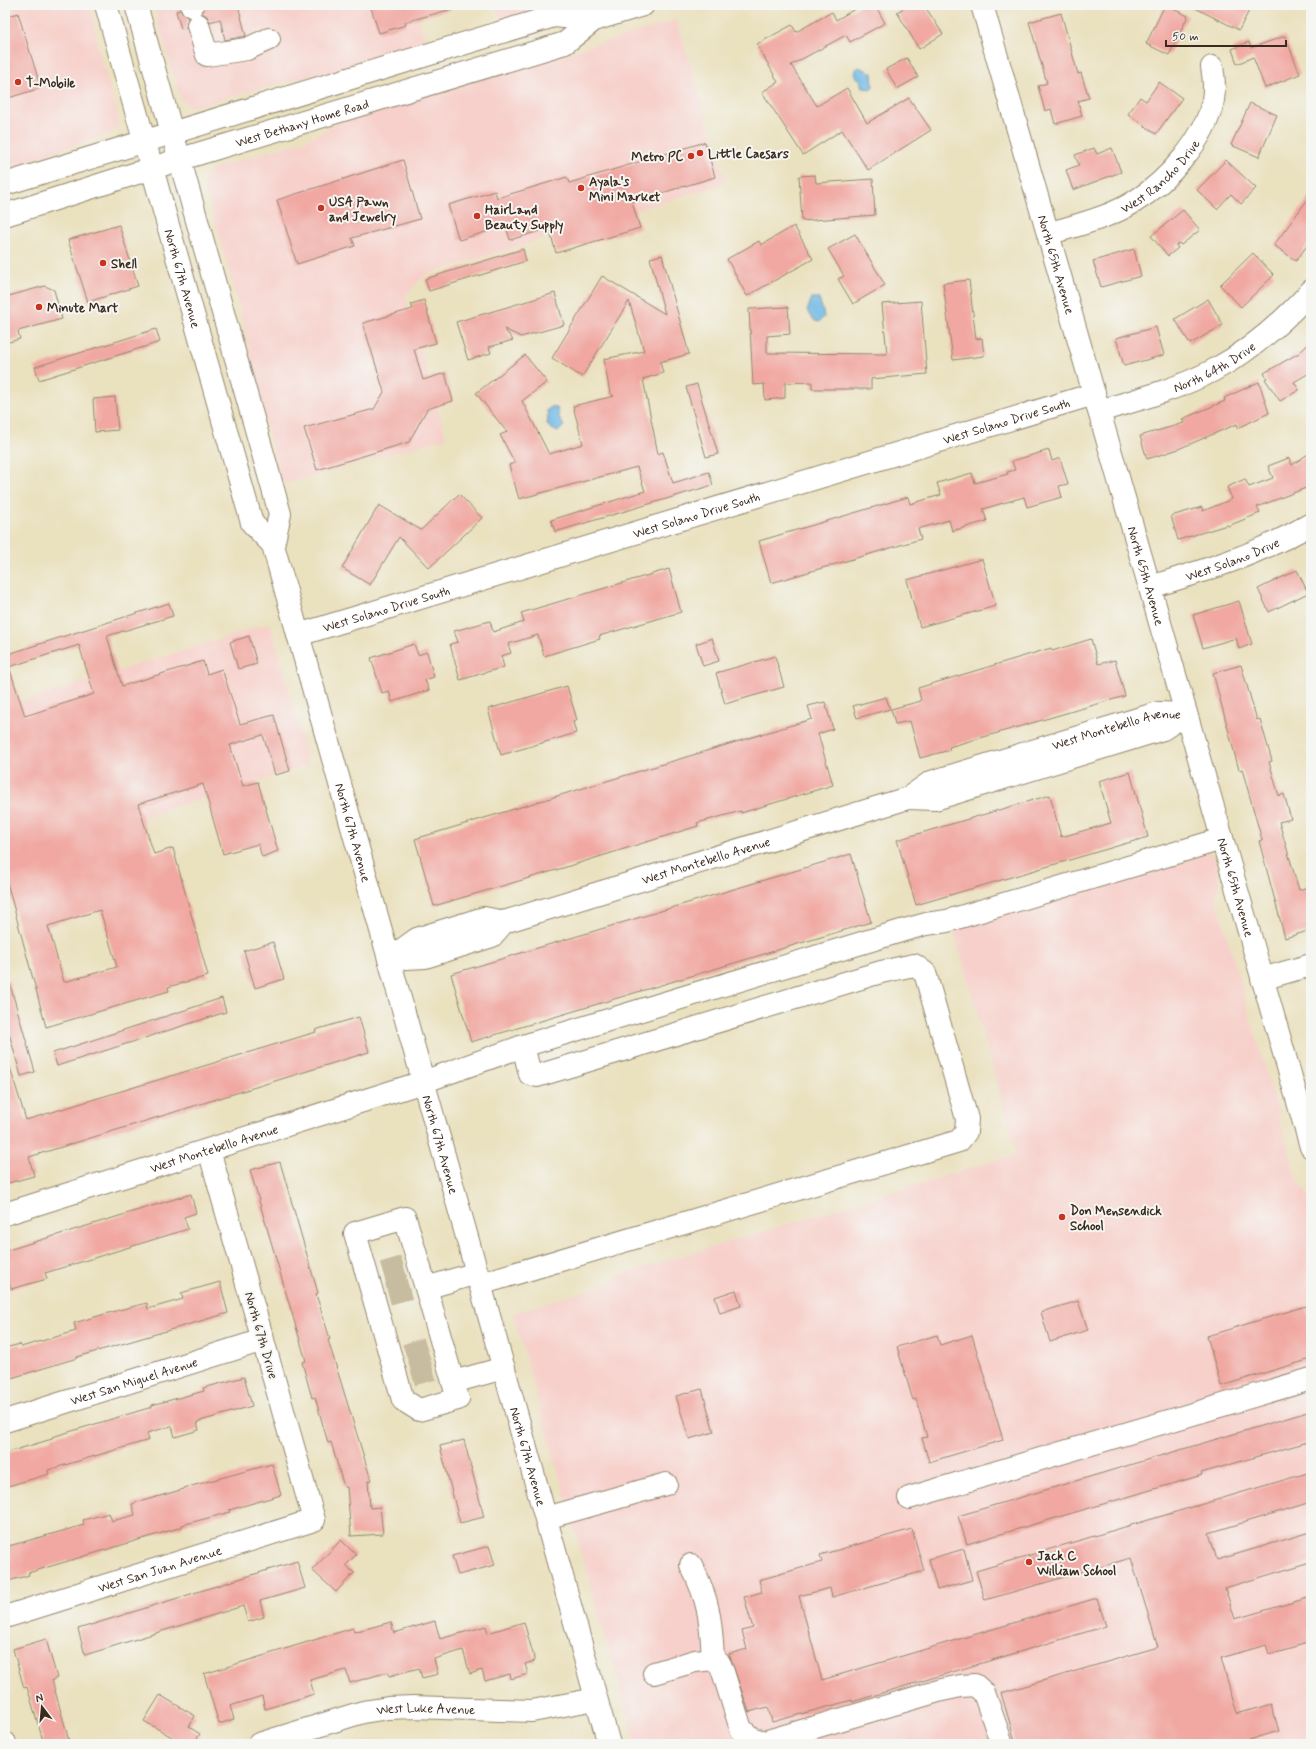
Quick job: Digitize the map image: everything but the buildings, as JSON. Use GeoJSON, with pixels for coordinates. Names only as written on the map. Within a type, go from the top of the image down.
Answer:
{"type":"FeatureCollection","features":[{"type":"Feature","properties":{"kind":"street","name":"North 67th Avenue"},"geometry":{"type":"LineString","coordinates":[[106,5],[146,141],[252,523],[273,545],[609,1744]]}},
{"type":"Feature","properties":{"kind":"street","name":"North 67th Avenue"},"geometry":{"type":"LineString","coordinates":[[136,5],[280,514],[273,545]]}},
{"type":"Feature","properties":{"kind":"street","name":"West Bethany Home Road"},"geometry":{"type":"LineString","coordinates":[[5,215],[180,159],[565,43],[594,20],[643,5]]}},
{"type":"Feature","properties":{"kind":"street","name":"North 65th Avenue"},"geometry":{"type":"LineString","coordinates":[[982,5],[1311,1147]]}},
{"type":"Feature","properties":{"kind":"street"},"geometry":{"type":"LineString","coordinates":[[194,12],[207,55],[247,49],[269,39]]}},
{"type":"Feature","properties":{"kind":"street","name":"West Bethany Home Road"},"geometry":{"type":"LineString","coordinates":[[5,184],[554,16],[594,20]]}},
{"type":"Feature","properties":{"kind":"street","name":"West Rancho Drive"},"geometry":{"type":"LineString","coordinates":[[1048,234],[1106,216],[1134,202],[1159,184],[1179,164],[1200,131],[1210,108],[1215,86],[1212,67]]}},
{"type":"Feature","properties":{"kind":"street","name":"North 64th Drive"},"geometry":{"type":"LineString","coordinates":[[1096,402],[1173,387],[1214,370],[1242,352],[1275,327],[1311,291]]}},
{"type":"Feature","properties":{"kind":"street","name":"West Solano Drive South"},"geometry":{"type":"LineString","coordinates":[[298,635],[1096,402]]}},
{"type":"Feature","properties":{"kind":"street","name":"West Solano Drive"},"geometry":{"type":"LineString","coordinates":[[1150,587],[1232,562],[1264,549],[1311,524]]}},
{"type":"Feature","properties":{"kind":"street","name":"West Montebello Avenue"},"geometry":{"type":"LineString","coordinates":[[389,959],[417,938],[484,918],[504,922],[908,798],[935,799],[1163,729],[1186,714]]}},
{"type":"Feature","properties":{"kind":"street","name":"West Montebello Avenue"},"geometry":{"type":"LineString","coordinates":[[5,1214],[423,1082],[522,1046],[901,931],[926,924],[947,921],[1222,839]]}},
{"type":"Feature","properties":{"kind":"street"},"geometry":{"type":"LineString","coordinates":[[421,1286],[478,1278],[959,1141],[966,1132],[967,1119],[925,973],[914,965],[881,972],[536,1076],[530,1074],[522,1046]]}},
{"type":"Feature","properties":{"kind":"street"},"geometry":{"type":"LineString","coordinates":[[1262,979],[1311,965]]}},
{"type":"Feature","properties":{"kind":"street","name":"North 67th Drive"},"geometry":{"type":"LineString","coordinates":[[209,1150],[314,1520]]}},
{"type":"Feature","properties":{"kind":"street"},"geometry":{"type":"LineString","coordinates":[[405,1218],[413,1264],[421,1286],[436,1346],[458,1399],[419,1410],[403,1400],[401,1367],[375,1275],[355,1232],[405,1218]]}},
{"type":"Feature","properties":{"kind":"street","name":"West San Miguel Avenue"},"geometry":{"type":"LineString","coordinates":[[5,1420],[263,1340]]}},
{"type":"Feature","properties":{"kind":"street"},"geometry":{"type":"LineString","coordinates":[[446,1372],[504,1368]]}},
{"type":"Feature","properties":{"kind":"street"},"geometry":{"type":"LineString","coordinates":[[909,1498],[1311,1379]]}},
{"type":"Feature","properties":{"kind":"street"},"geometry":{"type":"LineString","coordinates":[[546,1518],[666,1484]]}},
{"type":"Feature","properties":{"kind":"street","name":"West San Juan Avenue"},"geometry":{"type":"LineString","coordinates":[[5,1617],[314,1520]]}},
{"type":"Feature","properties":{"kind":"street"},"geometry":{"type":"LineString","coordinates":[[691,1565],[703,1588],[711,1622],[713,1659]]}},
{"type":"Feature","properties":{"kind":"street"},"geometry":{"type":"LineString","coordinates":[[654,1673],[695,1661],[713,1659],[720,1664],[741,1729],[751,1738],[764,1742],[942,1690],[975,1685],[984,1693],[1002,1744]]}},
{"type":"Feature","properties":{"kind":"street","name":"West Luke Avenue"},"geometry":{"type":"LineString","coordinates":[[259,1744],[363,1712],[388,1708],[413,1707],[532,1711],[596,1699]]}},
{"type":"Feature","properties":{"kind":"shaded area"},"geometry":{"type":"Polygon","coordinates":[[[5,5],[91,5],[99,52],[119,118],[118,125],[110,134],[5,168],[5,5]]]}},
{"type":"Feature","properties":{"kind":"shaded area"},"geometry":{"type":"Polygon","coordinates":[[[153,5],[414,5],[426,45],[342,70],[276,84],[194,107],[184,103],[179,94],[153,5]]]}},
{"type":"Feature","properties":{"kind":"shaded area"},"geometry":{"type":"Polygon","coordinates":[[[496,5],[557,5],[501,22],[496,5]]]}},
{"type":"Feature","properties":{"kind":"shaded area"},"geometry":{"type":"Polygon","coordinates":[[[677,20],[726,183],[426,274],[405,296],[446,438],[282,485],[256,389],[241,314],[205,188],[204,182],[207,173],[214,168],[307,140],[340,122],[677,20]]]}},
{"type":"Feature","properties":{"kind":"shaded area"},"geometry":{"type":"Polygon","coordinates":[[[270,623],[309,765],[5,860],[5,707],[270,623]]]}},
{"type":"Feature","properties":{"kind":"shaded area","name":"Don Mensendick School"},"geometry":{"type":"Polygon","coordinates":[[[1208,851],[1213,855],[1219,881],[1216,898],[1296,1176],[1311,1201],[1311,1744],[636,1744],[513,1313],[597,1288],[624,1274],[1017,1154],[953,927],[1208,851]]]}},
{"type":"Feature","properties":{"kind":"water"},"geometry":{"type":"Polygon","coordinates":[[[859,67],[872,73],[873,86],[871,89],[863,88],[861,80],[855,76],[855,70],[859,67]]]}},
{"type":"Feature","properties":{"kind":"water"},"geometry":{"type":"Polygon","coordinates":[[[812,298],[818,298],[822,307],[824,317],[819,322],[815,321],[807,311],[812,298]]]}},
{"type":"Feature","properties":{"kind":"water"},"geometry":{"type":"Polygon","coordinates":[[[553,406],[557,408],[559,418],[564,426],[558,432],[550,428],[547,424],[547,410],[553,406]]]}},
{"type":"Feature","properties":{"kind":"tunnel"},"geometry":{"type":"LineString","coordinates":[[383,1273],[407,1266]]}},
{"type":"Feature","properties":{"kind":"tunnel"},"geometry":{"type":"LineString","coordinates":[[388,1294],[413,1287]]}},
{"type":"Feature","properties":{"kind":"tunnel"},"geometry":{"type":"LineString","coordinates":[[406,1355],[430,1347]]}},
{"type":"Feature","properties":{"kind":"tunnel"},"geometry":{"type":"LineString","coordinates":[[412,1375],[436,1368]]}},
{"type":"Feature","properties":{"kind":"place","name":"T-Mobile"},"geometry":{"type":"Point","coordinates":[18,82]}},
{"type":"Feature","properties":{"kind":"place","name":"Little Caesars"},"geometry":{"type":"Point","coordinates":[700,153]}},
{"type":"Feature","properties":{"kind":"place","name":"Metro PC"},"geometry":{"type":"Point","coordinates":[691,156]}},
{"type":"Feature","properties":{"kind":"place","name":"Ayala's Mini Market"},"geometry":{"type":"Point","coordinates":[581,188]}},
{"type":"Feature","properties":{"kind":"place","name":"USA Pawn and Jewelry"},"geometry":{"type":"Point","coordinates":[321,208]}},
{"type":"Feature","properties":{"kind":"place","name":"HairLand Beauty Supply"},"geometry":{"type":"Point","coordinates":[477,216]}},
{"type":"Feature","properties":{"kind":"place","name":"Shell"},"geometry":{"type":"Point","coordinates":[103,263]}},
{"type":"Feature","properties":{"kind":"place","name":"Minute Mart"},"geometry":{"type":"Point","coordinates":[39,307]}},
{"type":"Feature","properties":{"kind":"place","name":"Don Mensendick School"},"geometry":{"type":"Point","coordinates":[1062,1217]}},
{"type":"Feature","properties":{"kind":"place","name":"Jack C William School"},"geometry":{"type":"Point","coordinates":[1029,1562]}}]}
